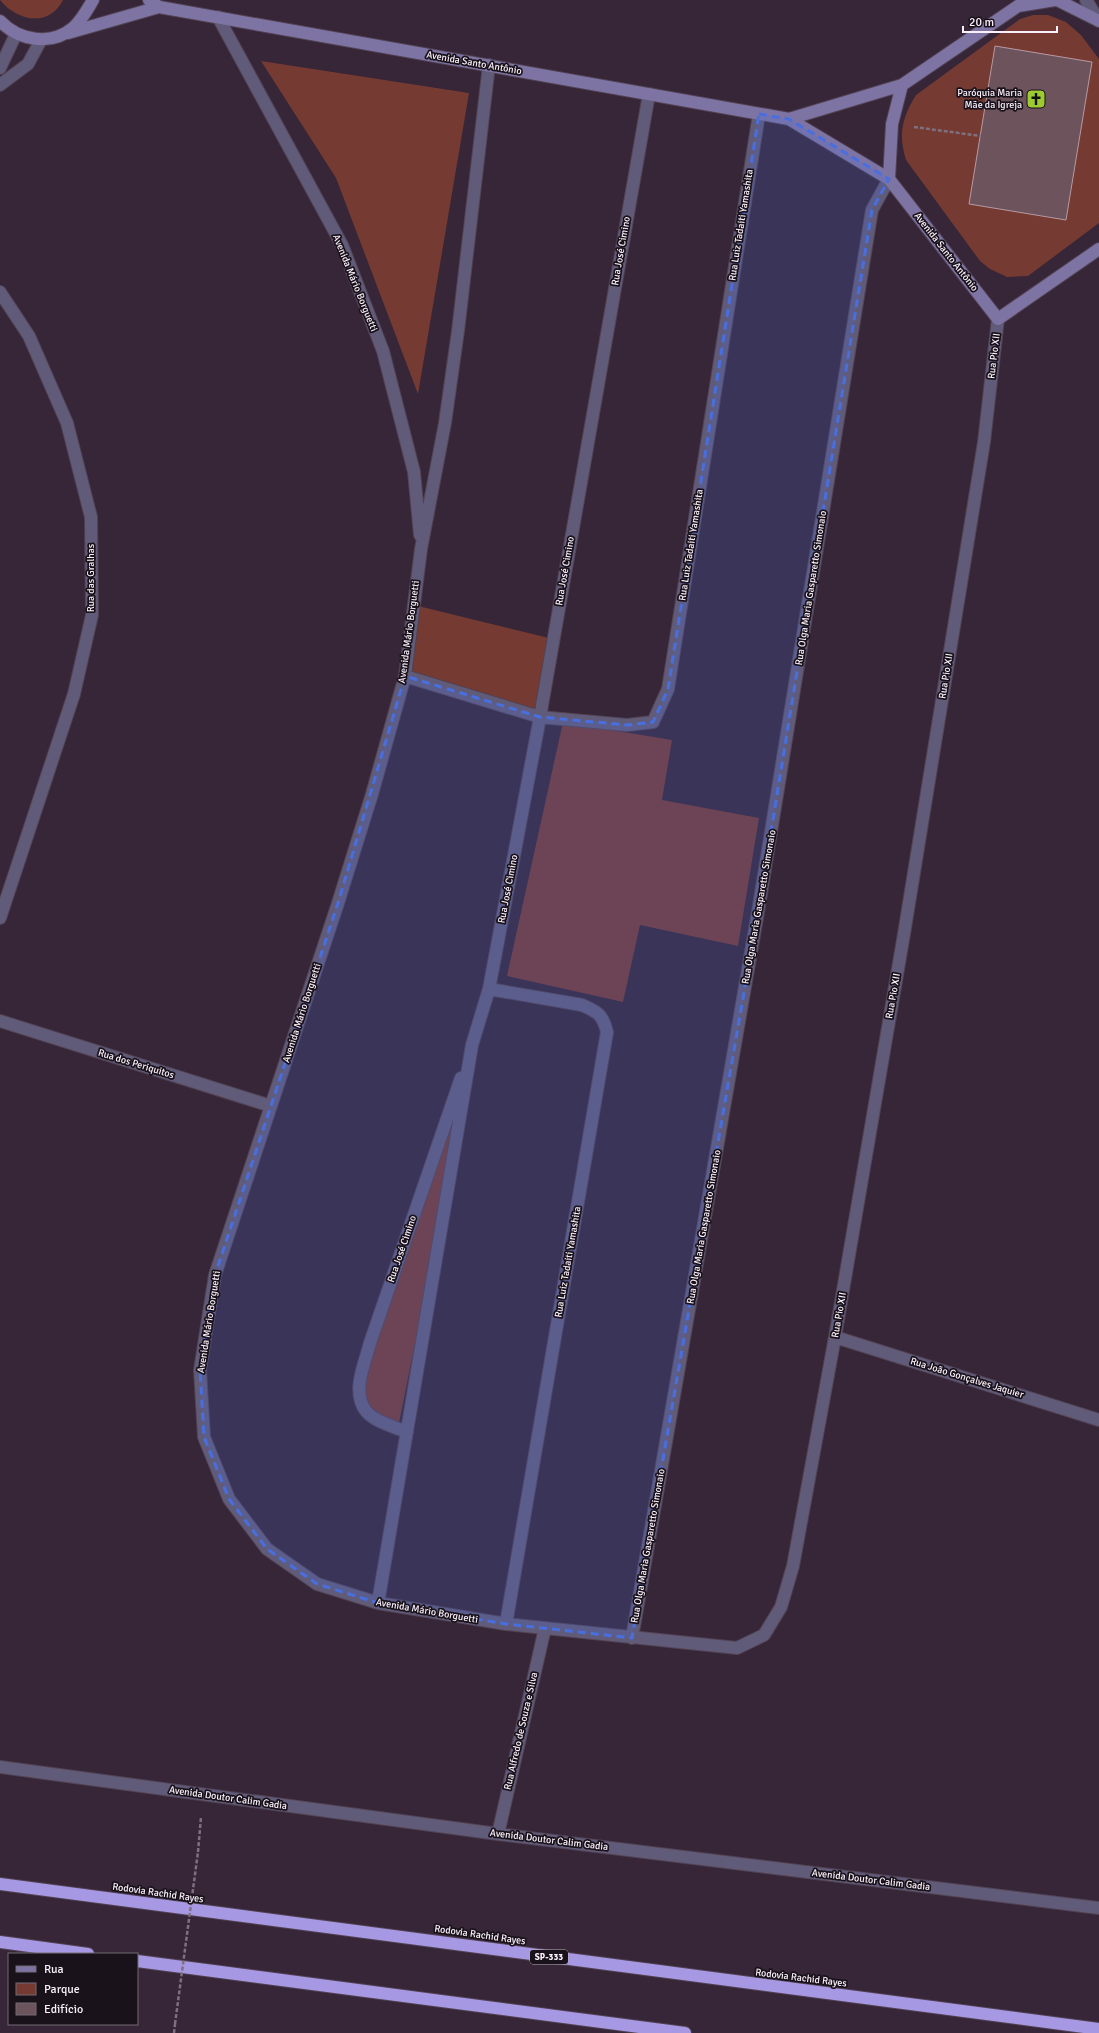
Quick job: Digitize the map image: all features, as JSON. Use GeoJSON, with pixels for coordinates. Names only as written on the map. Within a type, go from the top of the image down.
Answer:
{"type":"FeatureCollection","features":[{"type":"Feature","properties":{"kind":"highway","name":"Rodovia Rachid Rayes"},"geometry":{"type":"LineString","coordinates":[[0,1884],[1099,2029]]}},
{"type":"Feature","properties":{"kind":"highway"},"geometry":{"type":"LineString","coordinates":[[0,1942],[81,1953]]}},
{"type":"Feature","properties":{"kind":"highway"},"geometry":{"type":"LineString","coordinates":[[138,1960],[685,2033]]}},
{"type":"Feature","properties":{"kind":"main road"},"geometry":{"type":"LineString","coordinates":[[58,36],[74,26],[93,0]]}},
{"type":"Feature","properties":{"kind":"main road","name":"Avenida Santo Antônio"},"geometry":{"type":"LineString","coordinates":[[789,119],[902,85],[1019,3],[1056,0],[1099,21]]}},
{"type":"Feature","properties":{"kind":"main road","name":"Avenida Santo Antônio"},"geometry":{"type":"LineString","coordinates":[[41,40],[58,36],[154,3],[218,17],[789,119],[889,179],[998,319]]}},
{"type":"Feature","properties":{"kind":"main road"},"geometry":{"type":"LineString","coordinates":[[6,27],[23,37],[41,40]]}},
{"type":"Feature","properties":{"kind":"main road"},"geometry":{"type":"LineString","coordinates":[[889,179],[892,124],[902,85]]}},
{"type":"Feature","properties":{"kind":"main road"},"geometry":{"type":"LineString","coordinates":[[998,319],[1099,249]]}},
{"type":"Feature","properties":{"kind":"street"},"geometry":{"type":"LineString","coordinates":[[1086,0],[1099,21]]}},
{"type":"Feature","properties":{"kind":"street","name":"Avenida Mário Borguetti"},"geometry":{"type":"LineString","coordinates":[[218,17],[342,245],[383,351],[414,472],[421,549]]}},
{"type":"Feature","properties":{"kind":"street"},"geometry":{"type":"LineString","coordinates":[[0,68],[6,27]]}},
{"type":"Feature","properties":{"kind":"street"},"geometry":{"type":"LineString","coordinates":[[0,85],[28,64],[41,40]]}},
{"type":"Feature","properties":{"kind":"street","name":"Avenida Mário Borguetti"},"geometry":{"type":"LineString","coordinates":[[489,65],[458,331],[445,424],[421,549],[404,676],[367,808],[215,1275],[200,1370],[204,1437],[229,1499],[268,1549],[317,1584],[378,1603],[506,1624],[737,1648]]}},
{"type":"Feature","properties":{"kind":"street","name":"Rua José Cimino"},"geometry":{"type":"LineString","coordinates":[[407,1432],[381,1421],[366,1411],[359,1394],[361,1376],[370,1343],[472,1045],[489,989],[540,717],[649,94]]}},
{"type":"Feature","properties":{"kind":"street","name":"Rua Luiz Tadaiti Yamashita"},"geometry":{"type":"LineString","coordinates":[[404,676],[540,717],[628,725],[653,722],[668,689],[759,114]]}},
{"type":"Feature","properties":{"kind":"street","name":"Rua Olga Maria Gasparetto Simonaio"},"geometry":{"type":"LineString","coordinates":[[632,1638],[758,912],[872,210],[889,179]]}},
{"type":"Feature","properties":{"kind":"street","name":"Rua das Gralhas"},"geometry":{"type":"LineString","coordinates":[[0,292],[29,336],[67,422],[90,517],[92,615],[74,694],[0,918]]}},
{"type":"Feature","properties":{"kind":"street","name":"Rua Pio XII"},"geometry":{"type":"LineString","coordinates":[[737,1648],[764,1636],[782,1607],[793,1566],[835,1337],[907,918],[982,450],[998,319]]}},
{"type":"Feature","properties":{"kind":"street","name":"Rua Luiz Tadaiti Yamashita"},"geometry":{"type":"LineString","coordinates":[[489,989],[582,1005],[596,1011],[604,1020],[607,1032],[506,1624]]}},
{"type":"Feature","properties":{"kind":"street","name":"Rua dos Periquitos"},"geometry":{"type":"LineString","coordinates":[[0,1021],[271,1106]]}},
{"type":"Feature","properties":{"kind":"street","name":"Rua José Cimino"},"geometry":{"type":"LineString","coordinates":[[378,1603],[472,1045]]}},
{"type":"Feature","properties":{"kind":"street","name":"Rua João Gonçalves Jaquier"},"geometry":{"type":"LineString","coordinates":[[835,1337],[1099,1420]]}},
{"type":"Feature","properties":{"kind":"street","name":"Rua Alfredo de Souza e Silva"},"geometry":{"type":"LineString","coordinates":[[498,1834],[545,1628]]}},
{"type":"Feature","properties":{"kind":"street","name":"Avenida Doutor Calim Gadia"},"geometry":{"type":"LineString","coordinates":[[0,1767],[498,1834],[1099,1908]]}},
{"type":"Feature","properties":{"kind":"path"},"geometry":{"type":"LineString","coordinates":[[892,124],[981,136]]}},
{"type":"Feature","properties":{"kind":"path"},"geometry":{"type":"LineString","coordinates":[[174,2033],[198,1852],[204,1794]]}},
{"type":"Feature","properties":{"kind":"highlighted area"},"geometry":{"type":"Polygon","coordinates":[[[759,114],[789,119],[889,179],[872,210],[758,912],[632,1638],[506,1624],[378,1603],[317,1584],[267,1549],[229,1499],[204,1437],[200,1370],[215,1275],[338,903],[405,676],[540,717],[627,725],[653,722],[668,689],[759,114]]]}},
{"type":"Feature","properties":{"kind":"green space"},"geometry":{"type":"Polygon","coordinates":[[[0,0],[63,0],[57,9],[50,15],[41,18],[33,18],[24,17],[15,13],[0,0]]]}},
{"type":"Feature","properties":{"kind":"green space"},"geometry":{"type":"Polygon","coordinates":[[[1033,15],[1048,15],[1066,22],[1081,35],[1099,59],[1099,223],[1028,276],[1007,277],[990,269],[980,261],[906,160],[902,142],[902,134],[907,111],[916,95],[1020,19],[1033,15]]]}},
{"type":"Feature","properties":{"kind":"green space"},"geometry":{"type":"Polygon","coordinates":[[[261,61],[469,93],[418,394],[336,178],[261,61]]]}},
{"type":"Feature","properties":{"kind":"green space"},"geometry":{"type":"Polygon","coordinates":[[[414,605],[553,639],[540,717],[405,676],[414,605]]]}},
{"type":"Feature","properties":{"kind":"green space"},"geometry":{"type":"Polygon","coordinates":[[[563,722],[672,740],[662,800],[759,818],[738,946],[640,925],[623,1002],[507,976],[563,722]]]}},
{"type":"Feature","properties":{"kind":"green space"},"geometry":{"type":"Polygon","coordinates":[[[462,1109],[398,1428],[381,1421],[359,1394],[449,1114],[462,1109]]]}},
{"type":"Feature","properties":{"kind":"building","name":"Paróquia Maria Mãe da Igreja"},"geometry":{"type":"Polygon","coordinates":[[[995,46],[1092,62],[1066,220],[969,204],[995,46]]]}},
{"type":"Feature","properties":{"kind":"place","name":"Paróquia Maria Mãe da Igreja"},"geometry":{"type":"Point","coordinates":[1036,99]}}]}
